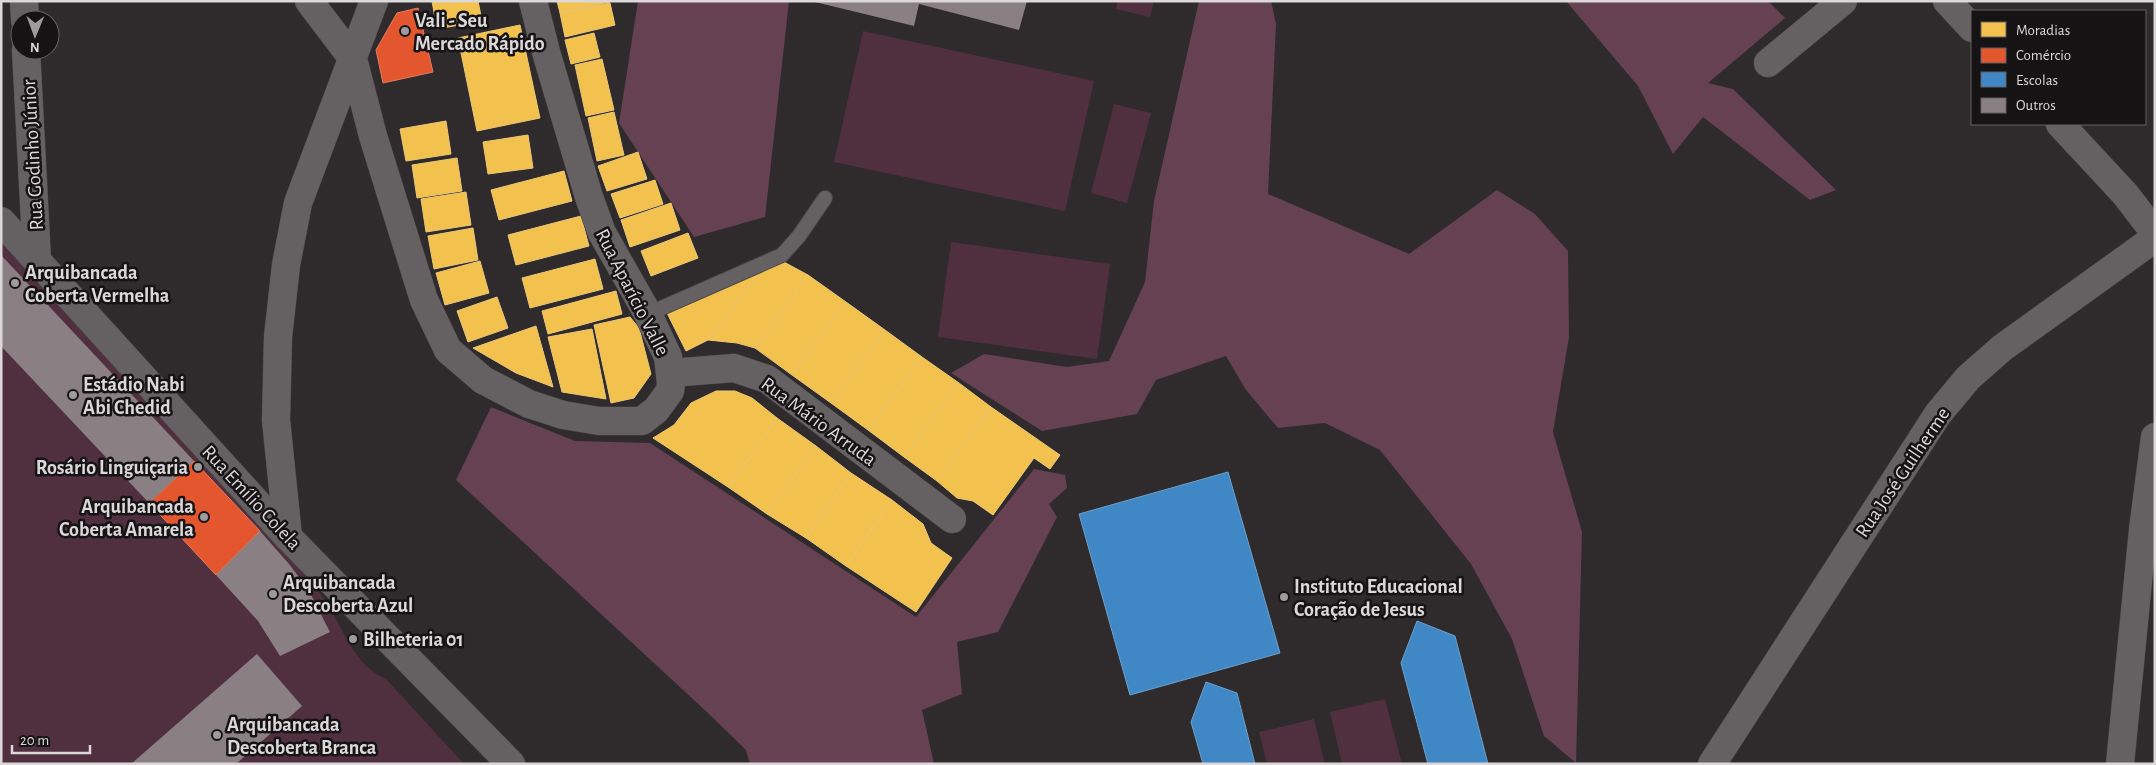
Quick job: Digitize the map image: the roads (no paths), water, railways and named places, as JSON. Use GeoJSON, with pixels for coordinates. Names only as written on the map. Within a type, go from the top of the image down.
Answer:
{"type":"FeatureCollection","features":[{"type":"Feature","properties":{"kind":"street"},"geometry":{"type":"LineString","coordinates":[[309,1],[353,59]]}},
{"type":"Feature","properties":{"kind":"street"},"geometry":{"type":"LineString","coordinates":[[288,537],[276,420],[278,337],[286,265],[298,204],[374,1]]}},
{"type":"Feature","properties":{"kind":"street","name":"Rua Aparício Valle"},"geometry":{"type":"LineString","coordinates":[[353,59],[373,136],[424,300],[448,350],[483,380],[529,404],[564,415],[599,421],[642,421],[666,399],[670,391],[668,357],[648,314],[602,233],[589,197],[546,52],[534,1]]}},
{"type":"Feature","properties":{"kind":"street"},"geometry":{"type":"LineString","coordinates":[[1768,63],[1843,1]]}},
{"type":"Feature","properties":{"kind":"street"},"geometry":{"type":"LineString","coordinates":[[1947,1],[1971,27]]}},
{"type":"Feature","properties":{"kind":"street","name":"Rua Godinho Júnior"},"geometry":{"type":"LineString","coordinates":[[27,60],[37,260]]}},
{"type":"Feature","properties":{"kind":"street"},"geometry":{"type":"LineString","coordinates":[[2061,125],[2125,194],[2155,233]]}},
{"type":"Feature","properties":{"kind":"street","name":"Rua Emílio Colela"},"geometry":{"type":"LineString","coordinates":[[1,221],[288,537],[511,764]]}},
{"type":"Feature","properties":{"kind":"street","name":"Rua José Guilherme"},"geometry":{"type":"LineString","coordinates":[[1712,764],[1938,414],[1956,392],[1968,378],[2002,348],[2155,238]]}},
{"type":"Feature","properties":{"kind":"street","name":"Rua Mário Arruda"},"geometry":{"type":"LineString","coordinates":[[670,373],[734,368],[767,379],[952,519]]}},
{"type":"Feature","properties":{"kind":"street"},"geometry":{"type":"LineString","coordinates":[[2120,764],[2149,531],[2155,438]]}},
{"type":"Feature","properties":{"kind":"lane"},"geometry":{"type":"LineString","coordinates":[[648,314],[782,256],[799,236],[825,198]]}},
{"type":"Feature","properties":{"kind":"place","name":"Vali - Seu Mercado Rápido"},"geometry":{"type":"Point","coordinates":[405,31]}},
{"type":"Feature","properties":{"kind":"place","name":"Arquibancada Coberta Vermelha"},"geometry":{"type":"Point","coordinates":[15,283]}},
{"type":"Feature","properties":{"kind":"place","name":"Estádio Nabi Abi Chedid"},"geometry":{"type":"Point","coordinates":[73,395]}},
{"type":"Feature","properties":{"kind":"place","name":"Rosário Linguiçaria"},"geometry":{"type":"Point","coordinates":[198,467]}},
{"type":"Feature","properties":{"kind":"place","name":"Arquibancada Coberta Amarela"},"geometry":{"type":"Point","coordinates":[204,517]}},
{"type":"Feature","properties":{"kind":"place","name":"Arquibancada Descoberta Azul"},"geometry":{"type":"Point","coordinates":[273,594]}},
{"type":"Feature","properties":{"kind":"place","name":"Instituto Educacional Coração de Jesus"},"geometry":{"type":"Point","coordinates":[1284,597]}},
{"type":"Feature","properties":{"kind":"place","name":"Bilheteria 01"},"geometry":{"type":"Point","coordinates":[353,639]}},
{"type":"Feature","properties":{"kind":"place","name":"Arquibancada Descoberta Branca"},"geometry":{"type":"Point","coordinates":[217,735]}}]}
